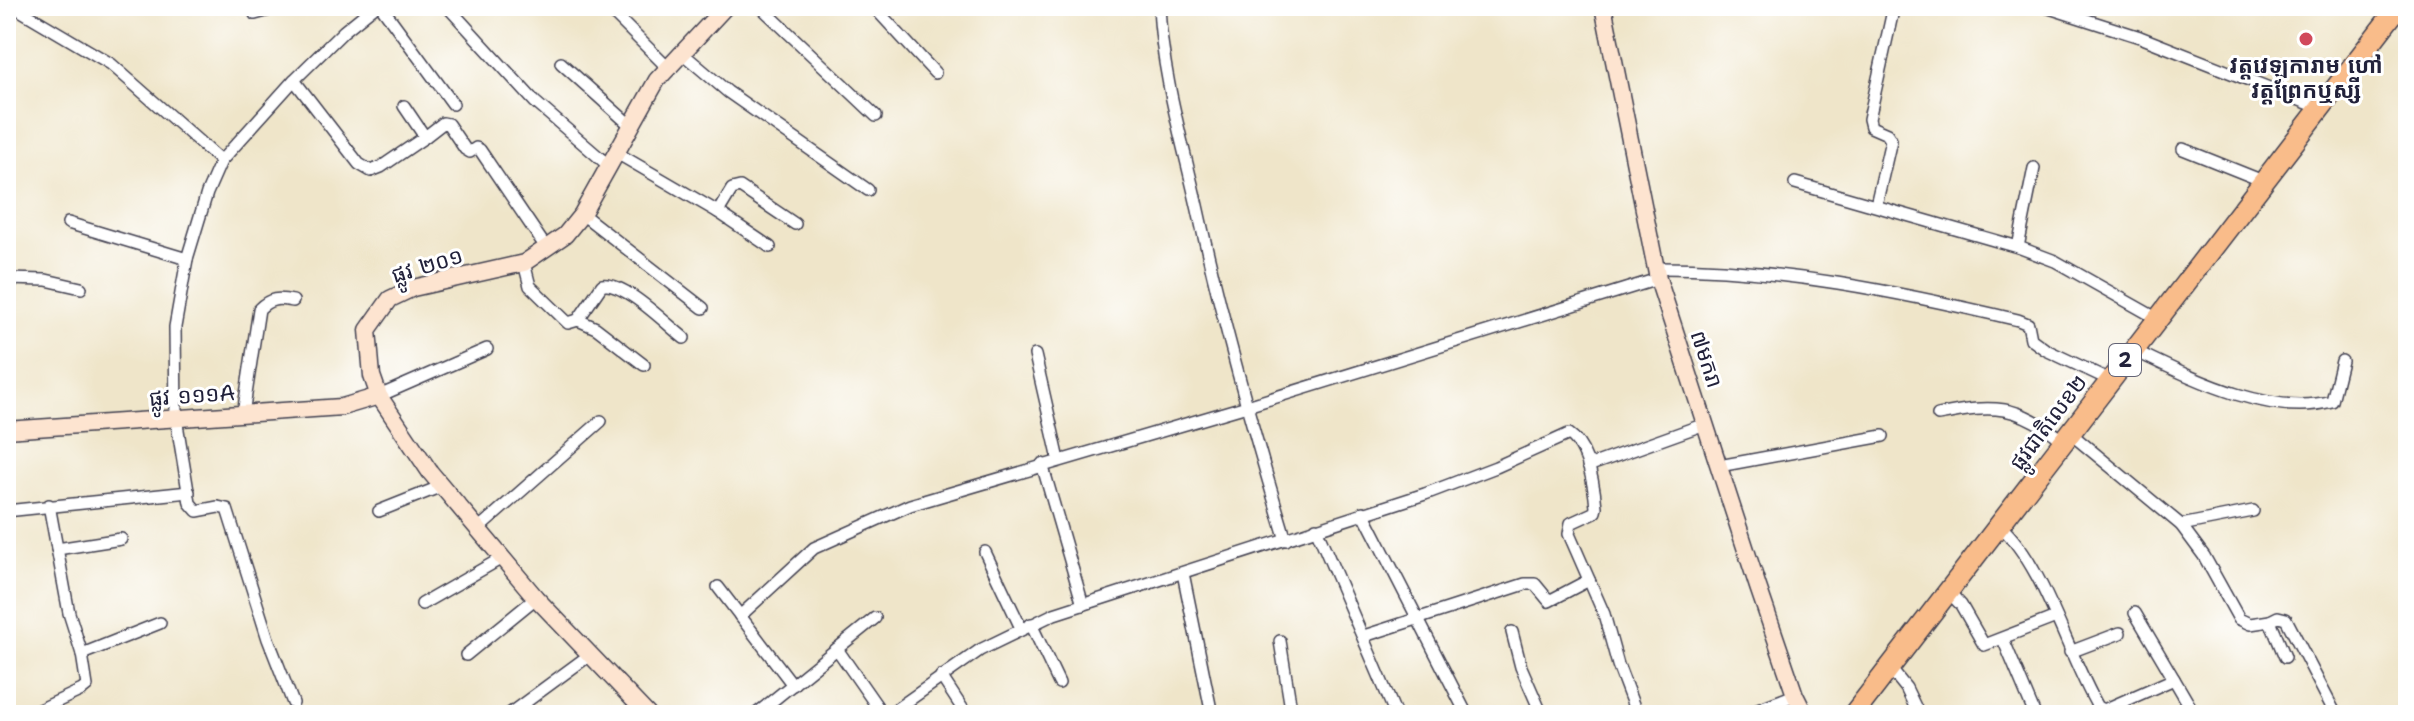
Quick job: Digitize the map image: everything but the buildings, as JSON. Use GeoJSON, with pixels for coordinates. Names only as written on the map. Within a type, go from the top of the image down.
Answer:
{"type":"FeatureCollection","features":[{"type":"Feature","properties":{"kind":"highway","name":"ផ្លូវជាតិលេខ២"},"geometry":{"type":"LineString","coordinates":[[1853,715],[2399,6]]}},
{"type":"Feature","properties":{"kind":"street"},"geometry":{"type":"LineString","coordinates":[[13,6],[111,64],[221,161]]}},
{"type":"Feature","properties":{"kind":"street"},"geometry":{"type":"LineString","coordinates":[[251,6],[255,14],[284,6]]}},
{"type":"Feature","properties":{"kind":"street"},"geometry":{"type":"LineString","coordinates":[[293,703],[268,639],[227,509],[218,507],[197,511],[192,508],[176,418],[175,327],[187,259],[207,193],[221,161],[294,80],[344,31],[375,6]]}},
{"type":"Feature","properties":{"kind":"street"},"geometry":{"type":"LineString","coordinates":[[381,6],[453,104]]}},
{"type":"Feature","properties":{"kind":"street"},"geometry":{"type":"LineString","coordinates":[[447,6],[535,102],[612,159],[718,212],[770,247]]}},
{"type":"Feature","properties":{"kind":"street","name":"ផ្លូវ ២០១"},"geometry":{"type":"LineString","coordinates":[[648,715],[536,598],[442,486],[379,396],[372,376],[368,330],[390,299],[413,288],[524,263],[565,235],[582,214],[657,80],[726,6]]}},
{"type":"Feature","properties":{"kind":"street"},"geometry":{"type":"LineString","coordinates":[[760,6],[876,116]]}},
{"type":"Feature","properties":{"kind":"street"},"geometry":{"type":"LineString","coordinates":[[873,6],[935,73]]}},
{"type":"Feature","properties":{"kind":"street"},"geometry":{"type":"LineString","coordinates":[[1159,6],[1172,99],[1202,233],[1286,540]]}},
{"type":"Feature","properties":{"kind":"street","name":"៧មករា"},"geometry":{"type":"LineString","coordinates":[[1603,6],[1656,274],[1795,695],[1805,715]]}},
{"type":"Feature","properties":{"kind":"street"},"geometry":{"type":"LineString","coordinates":[[1876,205],[1891,140],[1887,134],[1871,127],[1869,119],[1894,6]]}},
{"type":"Feature","properties":{"kind":"street"},"geometry":{"type":"LineString","coordinates":[[2043,6],[2140,37],[2320,108]]}},
{"type":"Feature","properties":{"kind":"street"},"geometry":{"type":"LineString","coordinates":[[607,7],[668,68]]}},
{"type":"Feature","properties":{"kind":"street"},"geometry":{"type":"LineString","coordinates":[[682,53],[728,92],[868,190]]}},
{"type":"Feature","properties":{"kind":"street"},"geometry":{"type":"LineString","coordinates":[[561,63],[630,125]]}},
{"type":"Feature","properties":{"kind":"street"},"geometry":{"type":"LineString","coordinates":[[294,80],[359,164],[371,171],[443,123],[448,124],[465,149],[470,152],[476,148],[480,150],[547,249]]}},
{"type":"Feature","properties":{"kind":"street"},"geometry":{"type":"LineString","coordinates":[[404,106],[425,137]]}},
{"type":"Feature","properties":{"kind":"street"},"geometry":{"type":"LineString","coordinates":[[2183,149],[2263,181]]}},
{"type":"Feature","properties":{"kind":"street"},"geometry":{"type":"LineString","coordinates":[[2018,247],[2034,168]]}},
{"type":"Feature","properties":{"kind":"street"},"geometry":{"type":"LineString","coordinates":[[1795,183],[2018,247],[2055,261],[2158,319]]}},
{"type":"Feature","properties":{"kind":"street"},"geometry":{"type":"LineString","coordinates":[[718,212],[732,189],[740,187],[795,224]]}},
{"type":"Feature","properties":{"kind":"street"},"geometry":{"type":"LineString","coordinates":[[582,214],[703,308]]}},
{"type":"Feature","properties":{"kind":"street"},"geometry":{"type":"LineString","coordinates":[[68,223],[187,259]]}},
{"type":"Feature","properties":{"kind":"street"},"geometry":{"type":"LineString","coordinates":[[524,263],[530,286],[568,323],[578,320],[602,285],[613,285],[640,302],[684,338]]}},
{"type":"Feature","properties":{"kind":"street"},"geometry":{"type":"LineString","coordinates":[[740,616],[814,548],[910,505],[1247,406],[1656,274],[1756,273],[1885,291],[2018,320],[2027,323],[2032,340],[2046,350],[2110,380]]}},
{"type":"Feature","properties":{"kind":"street"},"geometry":{"type":"LineString","coordinates":[[6,279],[46,280],[81,288]]}},
{"type":"Feature","properties":{"kind":"street"},"geometry":{"type":"LineString","coordinates":[[243,414],[259,309],[266,301],[277,298],[293,301]]}},
{"type":"Feature","properties":{"kind":"street"},"geometry":{"type":"LineString","coordinates":[[578,320],[596,328],[644,365]]}},
{"type":"Feature","properties":{"kind":"street"},"geometry":{"type":"LineString","coordinates":[[379,396],[487,349]]}},
{"type":"Feature","properties":{"kind":"street"},"geometry":{"type":"LineString","coordinates":[[2133,350],[2200,382],[2283,404],[2332,401],[2342,361]]}},
{"type":"Feature","properties":{"kind":"street"},"geometry":{"type":"LineString","coordinates":[[1035,355],[1059,460]]}},
{"type":"Feature","properties":{"kind":"street","name":"ផ្លូវ ១១១A"},"geometry":{"type":"LineString","coordinates":[[6,430],[342,407],[379,396]]}},
{"type":"Feature","properties":{"kind":"street"},"geometry":{"type":"LineString","coordinates":[[1938,415],[1989,407],[2013,411],[2067,437],[2181,525],[2204,556],[2239,619],[2250,624],[2278,617],[2286,619],[2336,715]]}},
{"type":"Feature","properties":{"kind":"street"},"geometry":{"type":"LineString","coordinates":[[478,529],[601,421]]}},
{"type":"Feature","properties":{"kind":"street"},"geometry":{"type":"LineString","coordinates":[[1588,466],[1705,424]]}},
{"type":"Feature","properties":{"kind":"street"},"geometry":{"type":"LineString","coordinates":[[837,649],[886,715],[980,650],[1026,626],[1481,473],[1569,434],[1579,444],[1588,466],[1596,501],[1595,512],[1571,523],[1569,529],[1604,614],[1618,665],[1637,715]]}},
{"type":"Feature","properties":{"kind":"street"},"geometry":{"type":"LineString","coordinates":[[1719,466],[1883,436]]}},
{"type":"Feature","properties":{"kind":"street"},"geometry":{"type":"LineString","coordinates":[[1042,464],[1083,605]]}},
{"type":"Feature","properties":{"kind":"street"},"geometry":{"type":"LineString","coordinates":[[379,511],[442,486]]}},
{"type":"Feature","properties":{"kind":"street"},"geometry":{"type":"LineString","coordinates":[[6,511],[189,492]]}},
{"type":"Feature","properties":{"kind":"street"},"geometry":{"type":"LineString","coordinates":[[28,715],[87,686],[82,654],[69,613],[49,505]]}},
{"type":"Feature","properties":{"kind":"street"},"geometry":{"type":"LineString","coordinates":[[2181,525],[2253,511]]}},
{"type":"Feature","properties":{"kind":"street"},"geometry":{"type":"LineString","coordinates":[[1363,512],[1467,715]]}},
{"type":"Feature","properties":{"kind":"street"},"geometry":{"type":"LineString","coordinates":[[1999,525],[2016,539],[2100,711],[2174,679]]}},
{"type":"Feature","properties":{"kind":"street"},"geometry":{"type":"LineString","coordinates":[[1316,528],[1396,715]]}},
{"type":"Feature","properties":{"kind":"street"},"geometry":{"type":"LineString","coordinates":[[57,549],[121,539]]}},
{"type":"Feature","properties":{"kind":"street"},"geometry":{"type":"LineString","coordinates":[[985,552],[1059,683]]}},
{"type":"Feature","properties":{"kind":"street"},"geometry":{"type":"LineString","coordinates":[[422,604],[502,558]]}},
{"type":"Feature","properties":{"kind":"street"},"geometry":{"type":"LineString","coordinates":[[1183,573],[1212,715]]}},
{"type":"Feature","properties":{"kind":"street"},"geometry":{"type":"LineString","coordinates":[[1364,636],[1531,583],[1549,601],[1589,580]]}},
{"type":"Feature","properties":{"kind":"street"},"geometry":{"type":"LineString","coordinates":[[718,587],[793,685]]}},
{"type":"Feature","properties":{"kind":"street"},"geometry":{"type":"LineString","coordinates":[[1948,591],[1961,605],[1984,645],[2056,617]]}},
{"type":"Feature","properties":{"kind":"street"},"geometry":{"type":"LineString","coordinates":[[466,655],[536,598]]}},
{"type":"Feature","properties":{"kind":"street"},"geometry":{"type":"LineString","coordinates":[[2135,613],[2195,715]]}},
{"type":"Feature","properties":{"kind":"street"},"geometry":{"type":"LineString","coordinates":[[755,715],[875,618]]}},
{"type":"Feature","properties":{"kind":"street"},"geometry":{"type":"LineString","coordinates":[[2270,621],[2285,657]]}},
{"type":"Feature","properties":{"kind":"street"},"geometry":{"type":"LineString","coordinates":[[82,654],[160,623]]}},
{"type":"Feature","properties":{"kind":"street"},"geometry":{"type":"LineString","coordinates":[[1512,632],[1521,667],[1542,715]]}},
{"type":"Feature","properties":{"kind":"street"},"geometry":{"type":"LineString","coordinates":[[2070,652],[2120,633]]}},
{"type":"Feature","properties":{"kind":"street"},"geometry":{"type":"LineString","coordinates":[[2003,639],[2035,715]]}},
{"type":"Feature","properties":{"kind":"street"},"geometry":{"type":"LineString","coordinates":[[1280,641],[1292,715]]}},
{"type":"Feature","properties":{"kind":"street"},"geometry":{"type":"LineString","coordinates":[[508,715],[591,654]]}},
{"type":"Feature","properties":{"kind":"street"},"geometry":{"type":"LineString","coordinates":[[1889,667],[1906,688],[1919,715]]}},
{"type":"Feature","properties":{"kind":"street"},"geometry":{"type":"LineString","coordinates":[[941,676],[964,711]]}},
{"type":"Feature","properties":{"kind":"street"},"geometry":{"type":"LineString","coordinates":[[1742,715],[1795,695]]}},
{"type":"Feature","properties":{"kind":"place","name":"វត្តវេឡុការាម ហៅ វត្តព្រែកឬស្សី"},"geometry":{"type":"Point","coordinates":[2306,39]}}]}
